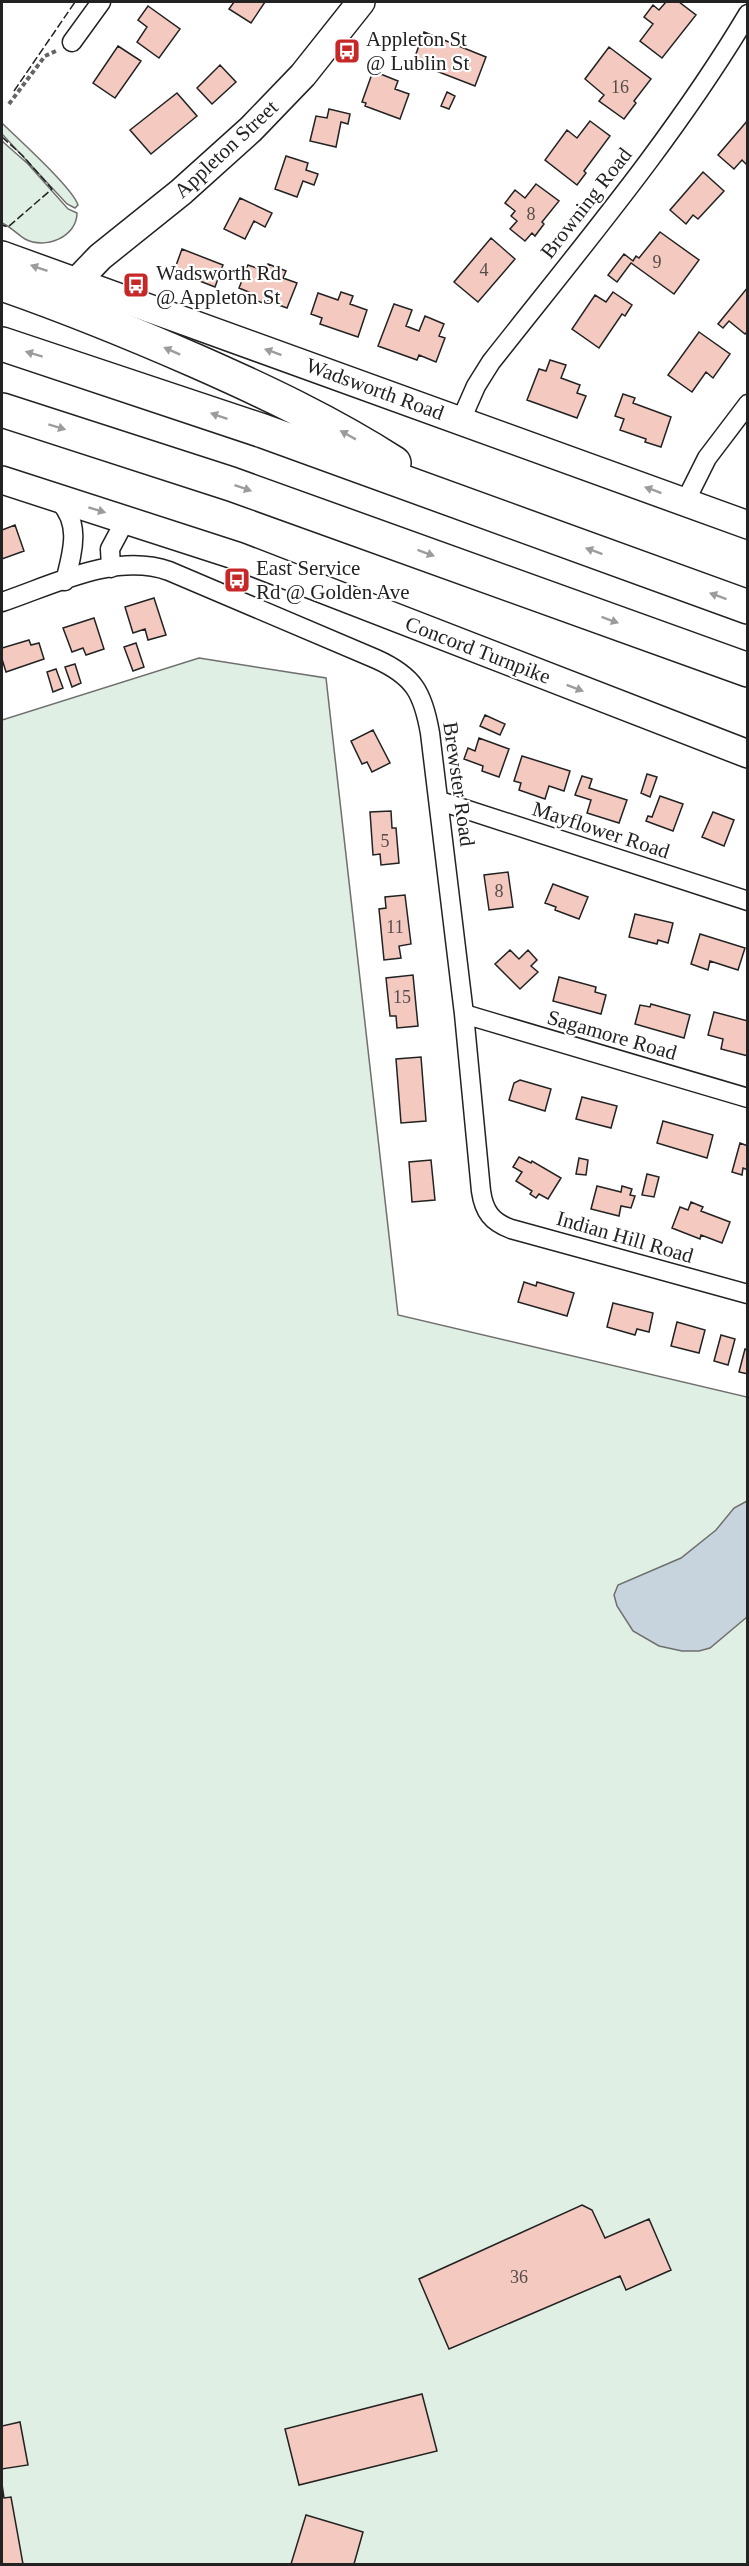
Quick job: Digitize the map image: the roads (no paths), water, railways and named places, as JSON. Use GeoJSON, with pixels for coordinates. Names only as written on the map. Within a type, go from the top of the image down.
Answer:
{"type":"FeatureCollection","features":[{"type":"Feature","properties":{"kind":"highway"},"geometry":{"type":"LineString","coordinates":[[2,284],[106,322],[242,381],[342,432],[471,506]]}},
{"type":"Feature","properties":{"kind":"highway"},"geometry":{"type":"LineString","coordinates":[[2,344],[180,402],[747,607]]}},
{"type":"Feature","properties":{"kind":"highway"},"geometry":{"type":"LineString","coordinates":[[2,410],[231,484],[747,670]]}},
{"type":"Feature","properties":{"kind":"main road","name":"Appleton Street"},"geometry":{"type":"LineString","coordinates":[[77,281],[100,257],[188,187],[251,129],[303,75],[353,4]]}},
{"type":"Feature","properties":{"kind":"main road","name":"Wadsworth Road"},"geometry":{"type":"LineString","coordinates":[[2,255],[747,525]]}},
{"type":"Feature","properties":{"kind":"main road","name":"Concord Turnpike"},"geometry":{"type":"LineString","coordinates":[[2,480],[237,556],[747,754]]}},
{"type":"Feature","properties":{"kind":"street"},"geometry":{"type":"LineString","coordinates":[[72,42],[101,2]]}},
{"type":"Feature","properties":{"kind":"street","name":"Browning Road"},"geometry":{"type":"LineString","coordinates":[[461,420],[476,386],[491,362],[669,135],[715,68],[747,14]]}},
{"type":"Feature","properties":{"kind":"street"},"geometry":{"type":"LineString","coordinates":[[685,502],[701,468],[747,404]]}},
{"type":"Feature","properties":{"kind":"street"},"geometry":{"type":"LineString","coordinates":[[54,497],[68,512],[74,534],[72,555],[65,581]]}},
{"type":"Feature","properties":{"kind":"street"},"geometry":{"type":"LineString","coordinates":[[111,568],[110,549],[126,519]]}},
{"type":"Feature","properties":{"kind":"street","name":"Brewster Road"},"geometry":{"type":"LineString","coordinates":[[2,602],[111,568],[140,564],[169,571],[376,659],[404,674],[420,694],[426,713],[440,801],[481,1191],[484,1207],[492,1219]]}},
{"type":"Feature","properties":{"kind":"street","name":"Mayflower Road"},"geometry":{"type":"LineString","coordinates":[[440,801],[747,901]]}},
{"type":"Feature","properties":{"kind":"street","name":"Sagamore Road"},"geometry":{"type":"LineString","coordinates":[[464,1014],[747,1098]]}},
{"type":"Feature","properties":{"kind":"street","name":"Indian Hill Road"},"geometry":{"type":"LineString","coordinates":[[492,1219],[511,1229],[747,1294]]}},
{"type":"Feature","properties":{"kind":"place","name":"Appleton St @ Lublin St"},"geometry":{"type":"Point","coordinates":[347,51]}},
{"type":"Feature","properties":{"kind":"place","name":"Wadsworth Rd @ Appleton St"},"geometry":{"type":"Point","coordinates":[136,285]}},
{"type":"Feature","properties":{"kind":"place","name":"East Service Rd @ Golden Ave"},"geometry":{"type":"Point","coordinates":[237,580]}}]}
